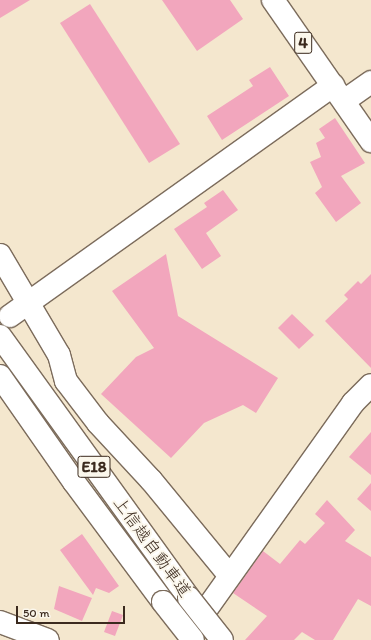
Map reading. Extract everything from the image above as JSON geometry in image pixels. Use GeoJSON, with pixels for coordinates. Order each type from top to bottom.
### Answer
{"type":"FeatureCollection","features":[{"type":"Feature","properties":{"kind":"main road","name":"4"},"geometry":{"type":"LineString","coordinates":[[276,2],[371,141]]}},
{"type":"Feature","properties":{"kind":"main road"},"geometry":{"type":"LineString","coordinates":[[10,316],[29,305],[339,94],[371,82]]}},
{"type":"Feature","properties":{"kind":"main road"},"geometry":{"type":"LineString","coordinates":[[0,255],[59,355],[66,381],[98,423],[151,480],[229,575]]}},
{"type":"Feature","properties":{"kind":"main road","name":"上信越自動車道"},"geometry":{"type":"LineString","coordinates":[[0,336],[189,598],[222,640]]}},
{"type":"Feature","properties":{"kind":"main road","name":"上信越自動車道"},"geometry":{"type":"LineString","coordinates":[[0,376],[74,482],[192,640]]}},
{"type":"Feature","properties":{"kind":"main road"},"geometry":{"type":"LineString","coordinates":[[185,640],[229,575],[353,403],[371,385]]}},
{"type":"Feature","properties":{"kind":"main road"},"geometry":{"type":"LineString","coordinates":[[0,622],[48,640]]}},
{"type":"Feature","properties":{"kind":"building"},"geometry":{"type":"Polygon","coordinates":[[[0,0],[30,0],[0,18],[0,0]]]}},
{"type":"Feature","properties":{"kind":"building"},"geometry":{"type":"Polygon","coordinates":[[[162,0],[230,0],[243,19],[197,51],[162,0]]]}},
{"type":"Feature","properties":{"kind":"building"},"geometry":{"type":"Polygon","coordinates":[[[90,4],[180,144],[149,163],[60,23],[90,4]]]}},
{"type":"Feature","properties":{"kind":"building"},"geometry":{"type":"Polygon","coordinates":[[[270,67],[289,96],[222,140],[207,116],[253,86],[249,80],[270,67]]]}},
{"type":"Feature","properties":{"kind":"building"},"geometry":{"type":"Polygon","coordinates":[[[335,118],[365,163],[341,176],[361,203],[336,222],[315,193],[322,187],[310,162],[321,157],[316,143],[325,138],[319,129],[335,118]]]}},
{"type":"Feature","properties":{"kind":"building"},"geometry":{"type":"Polygon","coordinates":[[[223,190],[238,210],[206,233],[221,256],[202,269],[174,229],[207,207],[204,203],[223,190]]]}},
{"type":"Feature","properties":{"kind":"building"},"geometry":{"type":"Polygon","coordinates":[[[166,254],[178,316],[278,378],[256,413],[243,405],[204,423],[171,458],[101,394],[136,357],[154,348],[112,291],[166,254]]]}},
{"type":"Feature","properties":{"kind":"building"},"geometry":{"type":"Polygon","coordinates":[[[371,274],[371,368],[325,321],[348,299],[344,295],[358,281],[361,284],[371,274]]]}},
{"type":"Feature","properties":{"kind":"building"},"geometry":{"type":"Polygon","coordinates":[[[292,314],[314,335],[299,349],[278,328],[292,314]]]}},
{"type":"Feature","properties":{"kind":"building"},"geometry":{"type":"Polygon","coordinates":[[[371,432],[371,475],[349,457],[371,432]]]}},
{"type":"Feature","properties":{"kind":"building"},"geometry":{"type":"Polygon","coordinates":[[[371,483],[371,511],[357,499],[371,483]]]}},
{"type":"Feature","properties":{"kind":"building"},"geometry":{"type":"Polygon","coordinates":[[[327,500],[355,530],[345,541],[371,557],[371,606],[358,599],[333,640],[315,640],[302,632],[294,640],[245,640],[267,616],[233,593],[263,551],[280,564],[300,540],[305,544],[325,523],[315,514],[327,500]]]}},
{"type":"Feature","properties":{"kind":"building"},"geometry":{"type":"Polygon","coordinates":[[[82,534],[119,586],[109,593],[96,588],[93,595],[60,550],[82,534]]]}},
{"type":"Feature","properties":{"kind":"building"},"geometry":{"type":"Polygon","coordinates":[[[59,586],[92,598],[82,621],[54,609],[59,586]]]}},
{"type":"Feature","properties":{"kind":"building"},"geometry":{"type":"Polygon","coordinates":[[[112,611],[123,615],[115,636],[104,632],[112,611]]]}}]}
